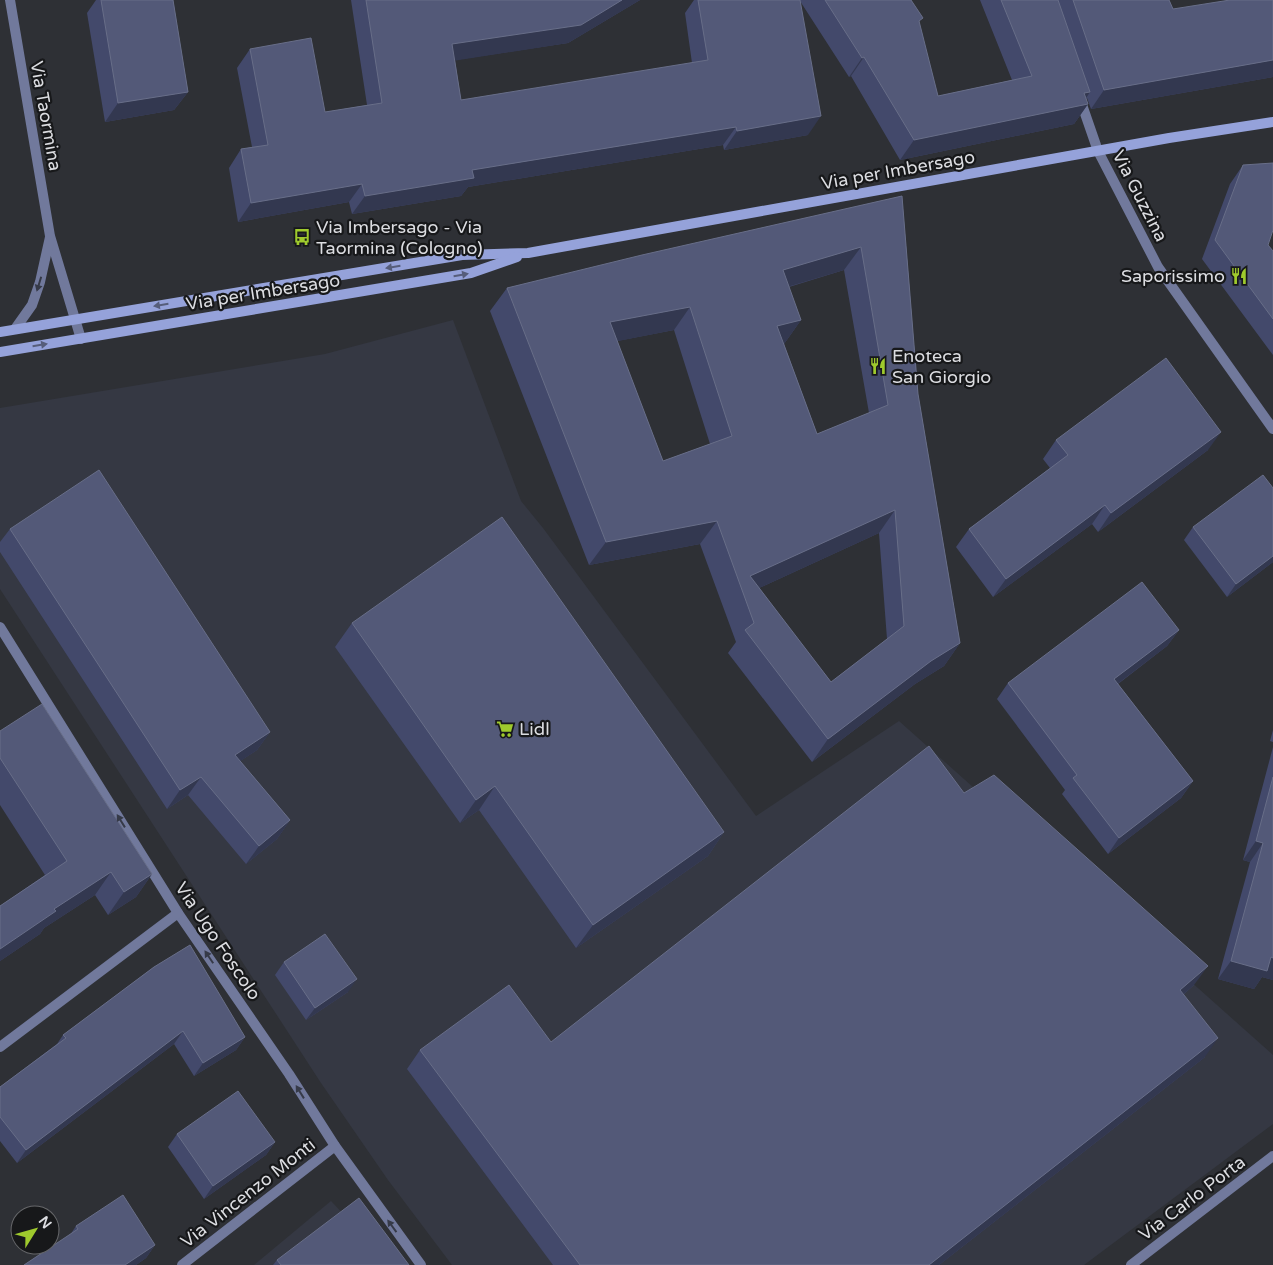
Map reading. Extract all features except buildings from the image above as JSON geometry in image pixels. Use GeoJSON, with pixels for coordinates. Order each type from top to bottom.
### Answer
{"type":"FeatureCollection","features":[{"type":"Feature","properties":{"kind":"main road","name":"Via per Imbersago"},"geometry":{"type":"LineString","coordinates":[[0,332],[462,256],[528,253],[1169,138],[1273,122]]}},
{"type":"Feature","properties":{"kind":"main road","name":"Via per Imbersago"},"geometry":{"type":"LineString","coordinates":[[0,352],[471,273],[528,253]]}},
{"type":"Feature","properties":{"kind":"street","name":"Via Taormina"},"geometry":{"type":"LineString","coordinates":[[10,0],[50,236],[81,339]]}},
{"type":"Feature","properties":{"kind":"street","name":"Via Guzzina"},"geometry":{"type":"LineString","coordinates":[[1076,89],[1098,151],[1158,267],[1273,429]]}},
{"type":"Feature","properties":{"kind":"street","name":"Via Taormina"},"geometry":{"type":"LineString","coordinates":[[15,329],[32,305],[50,236]]}},
{"type":"Feature","properties":{"kind":"street","name":"Via Ugo Foscolo"},"geometry":{"type":"LineString","coordinates":[[0,627],[178,913],[289,1074],[335,1146],[421,1265]]}},
{"type":"Feature","properties":{"kind":"street"},"geometry":{"type":"LineString","coordinates":[[0,1047],[178,913]]}},
{"type":"Feature","properties":{"kind":"street","name":"Via Vincenzo Monti"},"geometry":{"type":"LineString","coordinates":[[182,1265],[335,1146]]}},
{"type":"Feature","properties":{"kind":"street","name":"Via Carlo Porta"},"geometry":{"type":"LineString","coordinates":[[1131,1265],[1273,1156]]}},
{"type":"Feature","properties":{"kind":"shaded area"},"geometry":{"type":"Polygon","coordinates":[[[453,320],[521,501],[756,816],[899,721],[1273,1055],[1273,1124],[1084,1265],[452,1265],[388,1180],[321,1083],[0,589],[0,408],[325,354],[453,320]]]}},
{"type":"Feature","properties":{"kind":"shaded area"},"geometry":{"type":"Polygon","coordinates":[[[331,1201],[346,1217],[382,1265],[254,1265],[331,1201]]]}},
{"type":"Feature","properties":{"kind":"place","name":"Via Imbersago - Via Taormina (Cologno)"},"geometry":{"type":"Point","coordinates":[302,237]}},
{"type":"Feature","properties":{"kind":"place","name":"Saporissimo"},"geometry":{"type":"Point","coordinates":[1239,276]}},
{"type":"Feature","properties":{"kind":"place","name":"Enoteca San Giorgio"},"geometry":{"type":"Point","coordinates":[878,366]}},
{"type":"Feature","properties":{"kind":"place","name":"Lidl"},"geometry":{"type":"Point","coordinates":[505,729]}}]}
